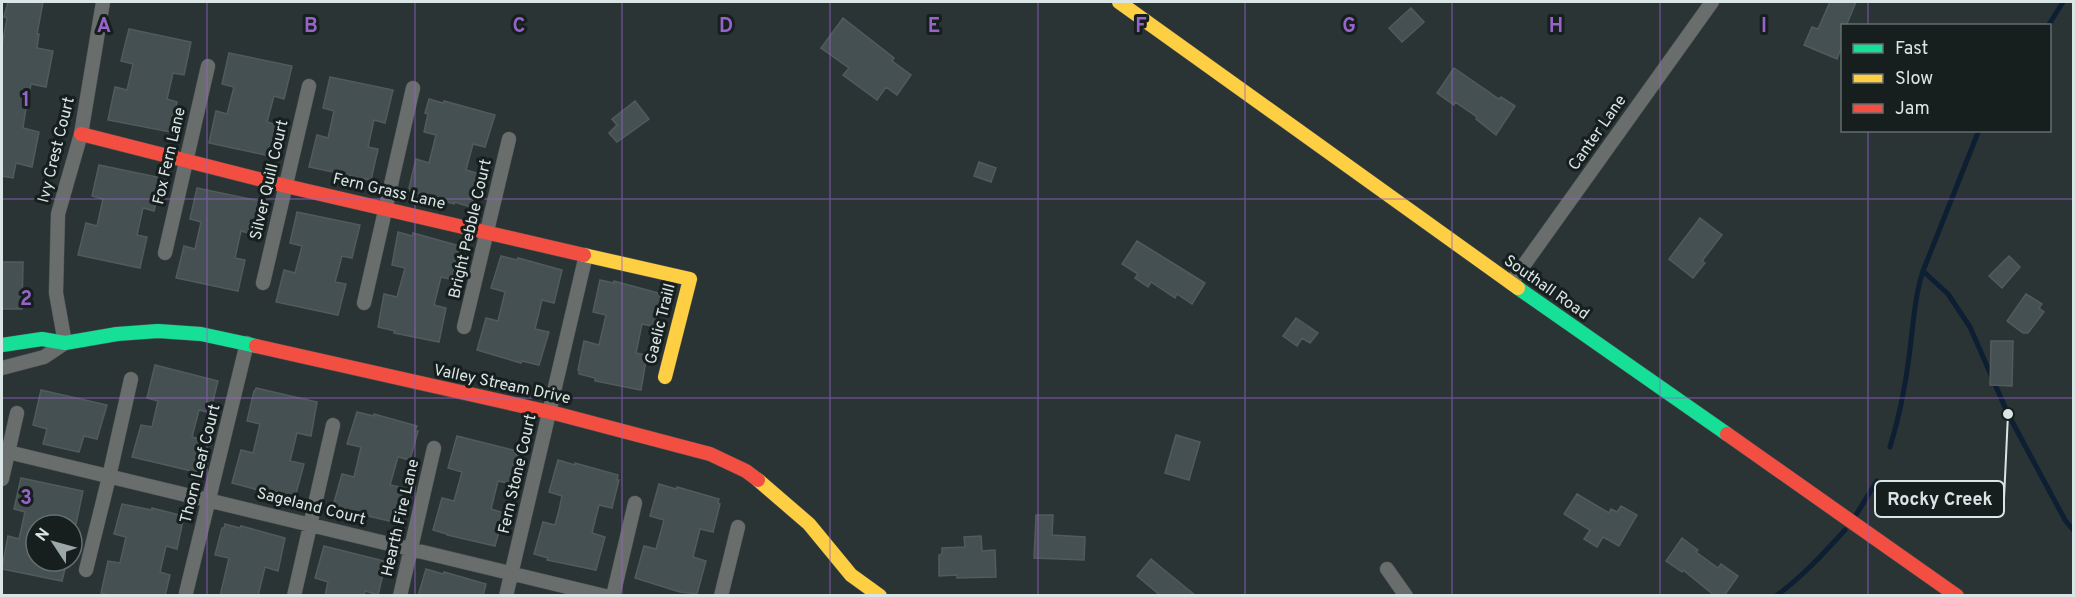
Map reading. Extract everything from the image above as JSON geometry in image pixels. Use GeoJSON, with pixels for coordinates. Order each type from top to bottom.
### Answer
{"type":"FeatureCollection","features":[{"type":"Feature","properties":{"kind":"street","name":"Ivy Crest Court"},"geometry":{"type":"LineString","coordinates":[[65,343],[56,293],[58,214],[81,134],[103,2]]}},
{"type":"Feature","properties":{"kind":"street","name":"Southall Road"},"geometry":{"type":"LineString","coordinates":[[1119,2],[1511,284],[1957,596]]}},
{"type":"Feature","properties":{"kind":"street","name":"Canter Lane"},"geometry":{"type":"LineString","coordinates":[[1511,284],[1712,2]]}},
{"type":"Feature","properties":{"kind":"street","name":"Fox Fern Lane"},"geometry":{"type":"LineString","coordinates":[[165,254],[208,66]]}},
{"type":"Feature","properties":{"kind":"street","name":"Silver Quill Court"},"geometry":{"type":"LineString","coordinates":[[263,283],[309,86]]}},
{"type":"Feature","properties":{"kind":"street"},"geometry":{"type":"LineString","coordinates":[[364,303],[413,88]]}},
{"type":"Feature","properties":{"kind":"street","name":"Fern Grass Lane"},"geometry":{"type":"LineString","coordinates":[[81,134],[286,186],[690,279]]}},
{"type":"Feature","properties":{"kind":"street","name":"Bright Pebble Court"},"geometry":{"type":"LineString","coordinates":[[464,327],[509,139]]}},
{"type":"Feature","properties":{"kind":"street","name":"Fern Stone Court"},"geometry":{"type":"LineString","coordinates":[[506,596],[586,255]]}},
{"type":"Feature","properties":{"kind":"street","name":"Gaelic Traill"},"geometry":{"type":"LineString","coordinates":[[665,377],[690,279]]}},
{"type":"Feature","properties":{"kind":"street","name":"Valley Stream Drive"},"geometry":{"type":"LineString","coordinates":[[2,345],[42,339],[65,343],[117,334],[158,331],[201,334],[558,414],[710,454],[746,471],[766,486],[808,524],[851,575],[880,596]]}},
{"type":"Feature","properties":{"kind":"street","name":"Valley Stream Drive"},"geometry":{"type":"LineString","coordinates":[[2,368],[44,357],[65,343]]}},
{"type":"Feature","properties":{"kind":"street","name":"Thorn Leaf Court"},"geometry":{"type":"LineString","coordinates":[[186,592],[247,343]]}},
{"type":"Feature","properties":{"kind":"street"},"geometry":{"type":"LineString","coordinates":[[86,570],[131,379]]}},
{"type":"Feature","properties":{"kind":"street"},"geometry":{"type":"LineString","coordinates":[[2,480],[17,413]]}},
{"type":"Feature","properties":{"kind":"street"},"geometry":{"type":"LineString","coordinates":[[294,596],[333,424]]}},
{"type":"Feature","properties":{"kind":"street","name":"Hearth Fire Lane"},"geometry":{"type":"LineString","coordinates":[[400,596],[434,448]]}},
{"type":"Feature","properties":{"kind":"street","name":"Sageland Court"},"geometry":{"type":"LineString","coordinates":[[8,452],[605,596]]}},
{"type":"Feature","properties":{"kind":"street"},"geometry":{"type":"LineString","coordinates":[[613,596],[635,503]]}},
{"type":"Feature","properties":{"kind":"street"},"geometry":{"type":"LineString","coordinates":[[721,596],[738,527]]}},
{"type":"Feature","properties":{"kind":"street"},"geometry":{"type":"LineString","coordinates":[[1387,569],[1406,596]]}},
{"type":"Feature","properties":{"kind":"building"},"geometry":{"type":"Polygon","coordinates":[[[8,2],[43,2],[37,34],[39,34],[37,48],[53,51],[46,87],[31,84],[25,114],[23,128],[39,132],[32,167],[16,163],[13,178],[2,176],[2,46],[7,18],[4,17],[8,2]]]}},
{"type":"Feature","properties":{"kind":"building"},"geometry":{"type":"Polygon","coordinates":[[[1830,2],[1856,2],[1847,24],[1841,24],[1841,48],[1837,59],[1804,45],[1812,27],[1818,29],[1830,2]]]}},
{"type":"Feature","properties":{"kind":"building"},"geometry":{"type":"Polygon","coordinates":[[[1411,8],[1424,22],[1402,42],[1389,28],[1411,8]]]}},
{"type":"Feature","properties":{"kind":"building"},"geometry":{"type":"Polygon","coordinates":[[[843,18],[894,58],[892,61],[911,75],[897,95],[886,87],[877,100],[843,75],[849,68],[821,48],[843,18]]]}},
{"type":"Feature","properties":{"kind":"building"},"geometry":{"type":"Polygon","coordinates":[[[129,29],[191,42],[184,75],[173,73],[167,99],[177,102],[170,132],[108,120],[115,87],[127,90],[133,64],[121,61],[129,29]]]}},
{"type":"Feature","properties":{"kind":"building"},"geometry":{"type":"Polygon","coordinates":[[[229,53],[292,66],[284,99],[274,96],[267,122],[278,125],[270,156],[209,143],[216,111],[227,114],[234,87],[222,84],[229,53]]]}},
{"type":"Feature","properties":{"kind":"building"},"geometry":{"type":"Polygon","coordinates":[[[1454,68],[1499,99],[1501,97],[1515,106],[1496,135],[1476,119],[1477,117],[1437,93],[1454,68]]]}},
{"type":"Feature","properties":{"kind":"building"},"geometry":{"type":"Polygon","coordinates":[[[330,77],[393,90],[385,123],[374,120],[368,147],[378,149],[371,180],[309,167],[317,135],[328,138],[334,111],[323,108],[330,77]]]}},
{"type":"Feature","properties":{"kind":"building"},"geometry":{"type":"Polygon","coordinates":[[[429,99],[495,115],[485,147],[473,144],[466,170],[480,174],[471,207],[410,191],[416,159],[429,163],[436,135],[424,132],[428,114],[425,113],[429,99]]]}},
{"type":"Feature","properties":{"kind":"building"},"geometry":{"type":"Polygon","coordinates":[[[635,101],[649,119],[617,142],[609,133],[617,125],[612,119],[635,101]]]}},
{"type":"Feature","properties":{"kind":"building"},"geometry":{"type":"Polygon","coordinates":[[[979,162],[996,168],[991,182],[974,176],[979,162]]]}},
{"type":"Feature","properties":{"kind":"building"},"geometry":{"type":"Polygon","coordinates":[[[99,165],[162,178],[154,211],[143,208],[137,235],[147,237],[140,268],[78,255],[86,223],[97,226],[103,199],[92,196],[99,165]]]}},
{"type":"Feature","properties":{"kind":"building"},"geometry":{"type":"Polygon","coordinates":[[[197,188],[260,201],[252,234],[241,231],[235,258],[245,260],[238,291],[176,278],[184,246],[195,249],[201,222],[190,219],[197,188]]]}},
{"type":"Feature","properties":{"kind":"building"},"geometry":{"type":"Polygon","coordinates":[[[297,212],[360,225],[352,258],[342,256],[335,282],[346,284],[338,315],[276,302],[284,270],[295,273],[302,246],[290,243],[297,212]]]}},
{"type":"Feature","properties":{"kind":"building"},"geometry":{"type":"Polygon","coordinates":[[[1700,218],[1722,235],[1702,261],[1705,263],[1693,278],[1669,259],[1700,218]]]}},
{"type":"Feature","properties":{"kind":"building"},"geometry":{"type":"Polygon","coordinates":[[[398,232],[412,236],[413,233],[460,246],[459,251],[461,251],[454,280],[441,277],[434,305],[446,308],[439,342],[394,333],[395,331],[378,327],[384,294],[397,297],[405,268],[392,265],[398,232]]]}},
{"type":"Feature","properties":{"kind":"building"},"geometry":{"type":"Polygon","coordinates":[[[1137,241],[1205,283],[1192,304],[1177,294],[1175,298],[1151,282],[1148,287],[1135,278],[1138,274],[1122,264],[1137,241]]]}},
{"type":"Feature","properties":{"kind":"building"},"geometry":{"type":"Polygon","coordinates":[[[501,256],[517,260],[518,258],[562,270],[554,303],[542,300],[535,329],[549,332],[539,365],[522,361],[521,363],[477,350],[486,318],[498,321],[505,292],[491,288],[501,256]]]}},
{"type":"Feature","properties":{"kind":"building"},"geometry":{"type":"Polygon","coordinates":[[[2009,256],[2020,267],[2002,288],[1989,276],[2009,256]]]}},
{"type":"Feature","properties":{"kind":"building"},"geometry":{"type":"Polygon","coordinates":[[[2,262],[23,262],[22,309],[2,309],[2,262]]]}},
{"type":"Feature","properties":{"kind":"building"},"geometry":{"type":"Polygon","coordinates":[[[600,280],[614,283],[614,281],[662,294],[663,299],[656,327],[642,324],[636,353],[647,355],[641,390],[595,381],[595,378],[579,374],[584,341],[599,345],[606,315],[593,312],[600,280]]]}},
{"type":"Feature","properties":{"kind":"building"},"geometry":{"type":"Polygon","coordinates":[[[2026,294],[2042,304],[2039,308],[2044,312],[2028,333],[2023,333],[2007,321],[2026,294]]]}},
{"type":"Feature","properties":{"kind":"building"},"geometry":{"type":"Polygon","coordinates":[[[1296,318],[1318,333],[1310,343],[1302,338],[1297,346],[1283,336],[1296,318]]]}},
{"type":"Feature","properties":{"kind":"building"},"geometry":{"type":"Polygon","coordinates":[[[1991,341],[2013,341],[2012,386],[1990,385],[1991,341]]]}},
{"type":"Feature","properties":{"kind":"building"},"geometry":{"type":"Polygon","coordinates":[[[155,365],[218,381],[210,413],[199,410],[192,437],[204,440],[196,472],[132,457],[141,425],[152,427],[158,401],[147,398],[155,365]]]}},
{"type":"Feature","properties":{"kind":"building"},"geometry":{"type":"Polygon","coordinates":[[[256,388],[317,402],[311,436],[297,433],[290,461],[304,464],[295,497],[277,493],[277,495],[232,483],[241,450],[253,453],[260,424],[247,421],[256,388]]]}},
{"type":"Feature","properties":{"kind":"building"},"geometry":{"type":"Polygon","coordinates":[[[41,390],[107,405],[97,439],[84,436],[79,452],[43,444],[47,429],[33,425],[41,390]]]}},
{"type":"Feature","properties":{"kind":"building"},"geometry":{"type":"Polygon","coordinates":[[[357,412],[374,416],[374,414],[417,426],[415,431],[418,431],[410,460],[398,457],[390,485],[404,488],[394,522],[333,506],[342,474],[354,477],[361,447],[347,444],[357,412]]]}},
{"type":"Feature","properties":{"kind":"building"},"geometry":{"type":"Polygon","coordinates":[[[1176,435],[1200,442],[1189,480],[1165,473],[1176,435]]]}},
{"type":"Feature","properties":{"kind":"building"},"geometry":{"type":"Polygon","coordinates":[[[457,436],[517,451],[518,456],[511,484],[498,481],[491,509],[504,513],[495,546],[433,530],[442,498],[454,501],[462,472],[448,468],[457,436]]]}},
{"type":"Feature","properties":{"kind":"building"},"geometry":{"type":"Polygon","coordinates":[[[558,460],[618,475],[617,480],[619,480],[612,508],[599,505],[592,533],[605,537],[596,570],[547,560],[548,558],[534,554],[543,522],[555,525],[559,510],[562,496],[549,492],[558,460]]]}},
{"type":"Feature","properties":{"kind":"building"},"geometry":{"type":"Polygon","coordinates":[[[21,478],[83,491],[78,513],[25,513],[14,509],[21,478]]]}},
{"type":"Feature","properties":{"kind":"building"},"geometry":{"type":"Polygon","coordinates":[[[659,484],[719,499],[720,504],[713,532],[700,529],[693,557],[706,561],[697,594],[680,592],[635,578],[644,546],[656,549],[664,520],[650,516],[659,484]]]}},
{"type":"Feature","properties":{"kind":"building"},"geometry":{"type":"Polygon","coordinates":[[[1577,494],[1609,513],[1611,509],[1617,512],[1621,506],[1637,515],[1619,546],[1603,537],[1597,547],[1584,539],[1590,530],[1564,514],[1577,494]]]}},
{"type":"Feature","properties":{"kind":"building"},"geometry":{"type":"Polygon","coordinates":[[[122,504],[184,516],[177,549],[166,546],[160,572],[170,575],[165,596],[112,596],[101,593],[108,561],[120,563],[126,537],[114,534],[122,504]]]}},
{"type":"Feature","properties":{"kind":"building"},"geometry":{"type":"Polygon","coordinates":[[[1036,515],[1053,515],[1052,535],[1085,537],[1084,560],[1034,558],[1036,515]]]}},
{"type":"Feature","properties":{"kind":"building"},"geometry":{"type":"Polygon","coordinates":[[[24,516],[24,573],[64,573],[62,581],[2,569],[8,536],[19,539],[24,516]]]}},
{"type":"Feature","properties":{"kind":"building"},"geometry":{"type":"Polygon","coordinates":[[[225,524],[285,538],[278,571],[265,567],[258,596],[220,596],[229,558],[215,555],[225,524]]]}},
{"type":"Feature","properties":{"kind":"building"},"geometry":{"type":"Polygon","coordinates":[[[981,536],[982,551],[995,550],[996,577],[939,576],[939,555],[942,554],[942,548],[965,547],[964,537],[981,536]]]}},
{"type":"Feature","properties":{"kind":"building"},"geometry":{"type":"Polygon","coordinates":[[[1682,538],[1718,568],[1721,564],[1738,576],[1724,596],[1715,596],[1683,570],[1682,572],[1666,561],[1682,538]]]}},
{"type":"Feature","properties":{"kind":"building"},"geometry":{"type":"Polygon","coordinates":[[[324,546],[384,561],[385,566],[378,595],[365,591],[364,596],[325,596],[328,582],[315,578],[324,546]]]}},
{"type":"Feature","properties":{"kind":"building"},"geometry":{"type":"Polygon","coordinates":[[[1151,559],[1196,596],[1161,596],[1137,576],[1151,559]]]}},
{"type":"Feature","properties":{"kind":"building"},"geometry":{"type":"Polygon","coordinates":[[[426,569],[486,584],[483,596],[418,596],[426,569]]]}},
{"type":"Feature","properties":{"kind":"waterway"},"geometry":{"type":"LineString","coordinates":[[2049,24],[2063,2]]}},
{"type":"Feature","properties":{"kind":"waterway"},"geometry":{"type":"LineString","coordinates":[[1890,447],[1904,391],[1916,303],[1923,271],[1978,132]]}},
{"type":"Feature","properties":{"kind":"waterway"},"geometry":{"type":"LineString","coordinates":[[1923,271],[1948,294],[1970,327],[2008,414],[2065,520],[2074,531]]}},
{"type":"Feature","properties":{"kind":"waterway"},"geometry":{"type":"LineString","coordinates":[[1854,518],[1877,481]]}},
{"type":"Feature","properties":{"kind":"waterway"},"geometry":{"type":"LineString","coordinates":[[1776,596],[1804,573],[1845,530]]}},
{"type":"Feature","properties":{"kind":"traffic: fast"},"geometry":{"type":"LineString","coordinates":[[1518,288],[1727,434]]}},
{"type":"Feature","properties":{"kind":"traffic: fast"},"geometry":{"type":"LineString","coordinates":[[2,345],[42,339],[65,343],[117,334],[158,331],[201,334],[256,346]]}},
{"type":"Feature","properties":{"kind":"traffic: slow"},"geometry":{"type":"LineString","coordinates":[[1119,2],[1518,288]]}},
{"type":"Feature","properties":{"kind":"traffic: slow"},"geometry":{"type":"LineString","coordinates":[[584,255],[690,279],[665,377]]}},
{"type":"Feature","properties":{"kind":"traffic: slow"},"geometry":{"type":"LineString","coordinates":[[758,480],[809,524],[851,575],[880,596]]}},
{"type":"Feature","properties":{"kind":"traffic: jam"},"geometry":{"type":"LineString","coordinates":[[81,134],[286,186],[584,255]]}},
{"type":"Feature","properties":{"kind":"traffic: jam"},"geometry":{"type":"LineString","coordinates":[[256,346],[558,414],[710,454],[746,471],[758,480]]}},
{"type":"Feature","properties":{"kind":"traffic: jam"},"geometry":{"type":"LineString","coordinates":[[1727,434],[1957,596]]}},
{"type":"Feature","properties":{"kind":"place","name":"Rocky Creek"},"geometry":{"type":"Point","coordinates":[2008,414]}}]}
